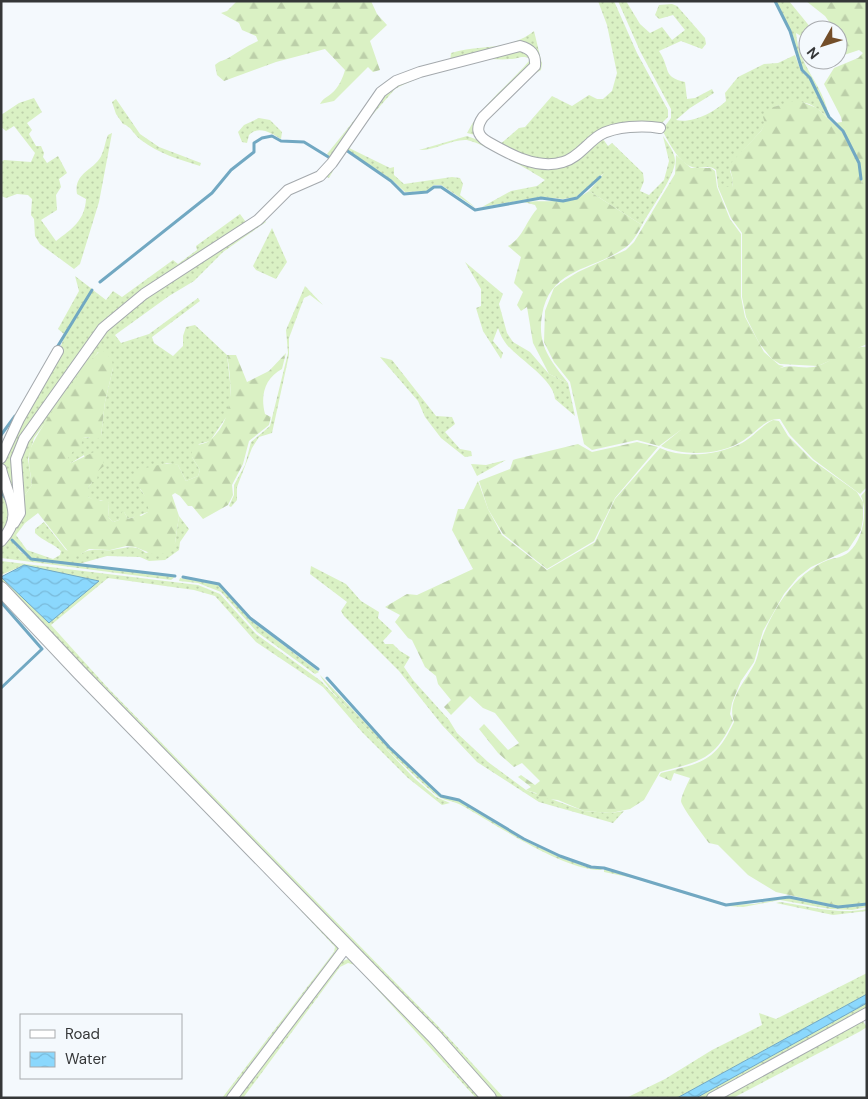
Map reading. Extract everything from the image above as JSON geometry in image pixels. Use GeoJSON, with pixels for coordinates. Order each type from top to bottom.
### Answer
{"type":"FeatureCollection","features":[{"type":"Feature","properties":{"kind":"street"},"geometry":{"type":"LineString","coordinates":[[1,541],[20,513],[16,459],[24,439],[103,328],[144,294],[258,220],[288,190],[320,176],[332,163],[381,92],[396,81],[520,46],[529,48],[536,58],[535,66],[483,117],[478,124],[478,131],[482,139],[534,163],[550,164],[563,162],[575,156],[600,135],[608,132],[651,126],[660,128]]}},
{"type":"Feature","properties":{"kind":"street"},"geometry":{"type":"LineString","coordinates":[[1,458],[20,419],[58,351]]}},
{"type":"Feature","properties":{"kind":"street"},"geometry":{"type":"LineString","coordinates":[[1,469],[15,514],[14,523]]}},
{"type":"Feature","properties":{"kind":"street"},"geometry":{"type":"LineString","coordinates":[[1,589],[80,673],[435,1037],[489,1098]]}},
{"type":"Feature","properties":{"kind":"street"},"geometry":{"type":"LineString","coordinates":[[232,1098],[347,946]]}},
{"type":"Feature","properties":{"kind":"street"},"geometry":{"type":"LineString","coordinates":[[712,1098],[867,1013]]}},
{"type":"Feature","properties":{"kind":"green space"},"geometry":{"type":"Polygon","coordinates":[[[237,1],[371,1],[377,14],[387,25],[370,41],[380,70],[373,72],[368,67],[334,101],[320,104],[336,88],[345,70],[325,49],[276,62],[224,81],[217,75],[215,65],[258,41],[256,36],[242,30],[239,23],[221,13],[227,11],[237,1]]]}},
{"type":"Feature","properties":{"kind":"green space"},"geometry":{"type":"Polygon","coordinates":[[[598,1],[614,1],[637,53],[668,110],[668,117],[660,125],[620,128],[562,161],[534,162],[498,146],[519,128],[525,127],[552,96],[572,106],[589,95],[597,99],[603,99],[612,91],[617,73],[607,25],[598,1]]]}},
{"type":"Feature","properties":{"kind":"green space"},"geometry":{"type":"Polygon","coordinates":[[[618,1],[626,1],[640,24],[650,33],[662,27],[672,40],[685,30],[673,15],[659,19],[655,15],[659,5],[672,4],[677,6],[705,38],[706,44],[702,49],[681,41],[659,51],[668,71],[673,78],[685,82],[687,99],[695,98],[712,89],[714,93],[690,108],[676,120],[696,119],[710,113],[726,101],[725,93],[738,77],[764,64],[778,63],[795,55],[798,70],[801,70],[810,79],[828,118],[809,104],[798,103],[776,106],[761,131],[740,154],[730,171],[733,180],[732,187],[718,187],[716,170],[709,167],[691,167],[685,163],[680,159],[662,130],[671,118],[671,109],[640,51],[618,1]]]}},
{"type":"Feature","properties":{"kind":"green space"},"geometry":{"type":"Polygon","coordinates":[[[775,1],[789,1],[804,20],[798,20],[798,34],[796,33],[798,57],[790,31],[775,1]]]}},
{"type":"Feature","properties":{"kind":"green space"},"geometry":{"type":"Polygon","coordinates":[[[806,1],[867,1],[867,344],[818,366],[780,364],[772,359],[759,343],[746,317],[742,297],[742,233],[731,218],[718,187],[732,187],[733,180],[729,165],[761,131],[765,123],[763,117],[770,108],[797,100],[817,108],[842,132],[858,161],[851,144],[841,129],[835,123],[842,122],[841,117],[824,84],[833,70],[848,70],[848,62],[858,58],[863,53],[859,50],[848,54],[848,20],[828,20],[806,1]]]}},
{"type":"Feature","properties":{"kind":"green space"},"geometry":{"type":"Polygon","coordinates":[[[534,31],[542,64],[541,70],[531,76],[530,47],[450,62],[451,53],[504,45],[524,38],[534,31]]]}},
{"type":"Feature","properties":{"kind":"green space"},"geometry":{"type":"Polygon","coordinates":[[[528,50],[533,65],[481,116],[479,136],[467,133],[480,113],[521,70],[529,61],[529,58],[488,59],[468,62],[403,85],[395,89],[360,129],[351,145],[347,143],[377,99],[394,85],[452,65],[528,50]]]}},
{"type":"Feature","properties":{"kind":"green space"},"geometry":{"type":"Polygon","coordinates":[[[449,59],[448,63],[395,80],[330,157],[327,154],[385,82],[396,76],[449,59]]]}},
{"type":"Feature","properties":{"kind":"green space"},"geometry":{"type":"Polygon","coordinates":[[[802,70],[808,70],[822,94],[829,117],[811,78],[802,70]]]}},
{"type":"Feature","properties":{"kind":"green space"},"geometry":{"type":"Polygon","coordinates":[[[34,98],[42,112],[27,123],[32,130],[29,134],[36,146],[41,146],[44,153],[43,157],[47,163],[58,156],[67,173],[59,179],[61,187],[56,195],[57,210],[41,220],[56,241],[77,223],[83,213],[86,199],[77,194],[78,181],[99,159],[108,135],[112,133],[99,202],[80,264],[74,269],[40,244],[35,236],[34,219],[31,215],[32,199],[28,195],[17,194],[6,198],[1,196],[1,162],[4,160],[31,162],[35,153],[14,126],[6,131],[1,127],[1,115],[19,103],[34,98]]]}},
{"type":"Feature","properties":{"kind":"green space"},"geometry":{"type":"Polygon","coordinates":[[[116,99],[140,134],[159,147],[201,163],[200,166],[162,153],[141,140],[123,124],[116,114],[112,102],[116,99]]]}},
{"type":"Feature","properties":{"kind":"green space"},"geometry":{"type":"Polygon","coordinates":[[[259,118],[270,120],[282,132],[281,139],[261,130],[249,135],[247,143],[242,142],[238,132],[244,125],[259,118]]]}},
{"type":"Feature","properties":{"kind":"green space"},"geometry":{"type":"Polygon","coordinates":[[[621,131],[659,131],[620,133],[603,139],[608,146],[612,143],[643,173],[644,181],[640,191],[649,195],[664,180],[669,161],[663,136],[675,158],[671,175],[642,225],[589,191],[604,173],[576,197],[563,199],[541,197],[482,207],[511,191],[537,186],[545,180],[505,157],[471,141],[459,140],[430,149],[419,150],[467,136],[550,166],[601,137],[621,131]]]}},
{"type":"Feature","properties":{"kind":"green space"},"geometry":{"type":"Polygon","coordinates":[[[345,146],[390,168],[394,167],[394,175],[404,184],[452,177],[460,178],[463,184],[460,195],[476,208],[441,185],[434,185],[427,191],[405,192],[392,180],[345,149],[329,178],[323,175],[345,146]]]}},
{"type":"Feature","properties":{"kind":"green space"},"geometry":{"type":"Polygon","coordinates":[[[676,155],[691,168],[711,168],[715,171],[717,187],[730,219],[741,234],[741,297],[745,317],[764,352],[779,365],[784,366],[778,369],[783,367],[815,367],[850,350],[867,347],[867,487],[860,494],[813,459],[790,435],[780,419],[766,423],[735,445],[703,453],[681,452],[661,446],[682,429],[659,446],[637,440],[592,450],[584,444],[570,382],[554,362],[544,342],[545,311],[554,288],[578,272],[626,250],[634,242],[675,174],[676,155]]]}},
{"type":"Feature","properties":{"kind":"green space"},"geometry":{"type":"Polygon","coordinates":[[[589,191],[642,225],[626,247],[563,279],[546,300],[541,326],[543,344],[546,352],[568,383],[549,374],[533,343],[527,307],[521,311],[517,305],[523,292],[514,283],[521,257],[508,246],[521,234],[537,209],[535,205],[524,202],[573,199],[589,191]]]}},
{"type":"Feature","properties":{"kind":"green space"},"geometry":{"type":"Polygon","coordinates":[[[240,214],[248,225],[120,310],[15,459],[18,513],[1,465],[3,453],[59,351],[65,335],[93,290],[106,300],[113,291],[122,297],[173,260],[178,264],[197,250],[196,246],[240,214]]]}},
{"type":"Feature","properties":{"kind":"green space"},"geometry":{"type":"Polygon","coordinates":[[[262,218],[266,222],[223,252],[194,281],[169,296],[115,335],[121,343],[149,334],[198,298],[200,301],[152,337],[154,343],[173,356],[183,346],[183,336],[186,327],[195,325],[227,355],[230,406],[227,416],[210,441],[199,444],[192,457],[200,470],[198,476],[186,481],[178,465],[167,463],[149,469],[140,489],[149,501],[148,512],[128,519],[124,512],[119,520],[113,522],[108,517],[109,503],[101,500],[97,502],[88,497],[88,488],[92,482],[84,455],[71,463],[67,458],[83,438],[101,436],[105,402],[113,368],[98,352],[34,438],[28,459],[32,485],[25,495],[25,523],[16,535],[27,550],[53,559],[60,555],[61,551],[35,533],[35,529],[44,522],[66,550],[81,554],[92,550],[112,550],[130,547],[138,548],[146,553],[175,543],[179,516],[189,529],[180,542],[179,550],[165,560],[149,561],[140,557],[107,556],[75,565],[31,558],[43,562],[175,577],[171,580],[1,558],[1,545],[7,539],[18,459],[26,440],[77,366],[122,313],[262,218]],[[13,540],[21,552],[31,558],[13,540]]]}},
{"type":"Feature","properties":{"kind":"green space"},"geometry":{"type":"Polygon","coordinates":[[[272,228],[287,262],[276,279],[256,270],[253,266],[272,228]]]}},
{"type":"Feature","properties":{"kind":"green space"},"geometry":{"type":"Polygon","coordinates":[[[465,262],[503,294],[499,304],[507,333],[513,342],[530,352],[549,374],[568,383],[575,416],[555,399],[549,385],[536,370],[507,345],[498,328],[493,341],[503,353],[501,359],[483,331],[476,308],[481,306],[481,289],[465,262]]]}},
{"type":"Feature","properties":{"kind":"green space"},"geometry":{"type":"Polygon","coordinates":[[[75,276],[92,289],[64,334],[58,329],[79,291],[75,276]]]}},
{"type":"Feature","properties":{"kind":"green space"},"geometry":{"type":"Polygon","coordinates":[[[305,286],[323,305],[310,295],[304,298],[289,338],[289,355],[272,433],[259,437],[252,448],[237,487],[237,500],[231,507],[229,506],[234,495],[234,485],[245,465],[251,442],[270,426],[288,353],[286,330],[305,286]]]}},
{"type":"Feature","properties":{"kind":"green space"},"geometry":{"type":"Polygon","coordinates":[[[102,350],[112,360],[113,368],[105,402],[101,436],[95,441],[89,437],[83,438],[80,449],[74,450],[68,458],[71,463],[94,452],[103,458],[104,466],[98,471],[97,482],[92,482],[88,488],[88,497],[97,501],[106,500],[109,503],[108,517],[113,522],[119,520],[123,510],[128,519],[134,517],[136,513],[141,516],[148,512],[146,498],[137,484],[136,474],[138,468],[173,464],[178,465],[186,481],[198,476],[200,470],[192,457],[192,448],[209,441],[217,432],[223,423],[230,401],[227,355],[236,355],[247,382],[269,371],[286,353],[282,369],[271,377],[265,388],[263,400],[265,414],[271,417],[269,425],[249,441],[243,464],[232,485],[233,495],[228,505],[203,519],[180,496],[175,493],[172,495],[179,516],[175,543],[167,553],[155,555],[135,547],[126,546],[110,550],[89,549],[81,554],[71,555],[38,513],[25,523],[25,495],[32,485],[29,455],[34,442],[75,380],[95,355],[102,350]]]}},
{"type":"Feature","properties":{"kind":"green space"},"geometry":{"type":"Polygon","coordinates":[[[380,357],[392,360],[436,416],[452,417],[455,424],[445,432],[460,449],[471,451],[472,456],[465,457],[441,438],[425,417],[418,401],[380,357]]]}},
{"type":"Feature","properties":{"kind":"green space"},"geometry":{"type":"Polygon","coordinates":[[[773,420],[779,421],[788,436],[812,460],[857,492],[863,502],[863,519],[861,530],[848,550],[811,567],[798,577],[784,594],[763,631],[754,662],[741,681],[732,703],[730,714],[733,721],[726,734],[712,752],[696,762],[660,772],[644,800],[630,809],[611,813],[584,811],[558,800],[540,798],[536,793],[526,790],[531,787],[518,777],[521,775],[535,785],[540,781],[522,763],[514,767],[498,753],[479,729],[484,724],[508,750],[519,743],[495,713],[483,708],[470,696],[451,715],[444,707],[451,700],[438,684],[436,676],[425,667],[412,640],[408,638],[395,622],[400,615],[385,607],[407,594],[417,595],[473,569],[452,530],[458,509],[464,509],[478,481],[488,509],[502,535],[547,570],[595,542],[615,499],[660,448],[680,454],[712,453],[742,443],[773,420]]]}},
{"type":"Feature","properties":{"kind":"green space"},"geometry":{"type":"Polygon","coordinates":[[[637,442],[658,447],[615,498],[594,541],[547,569],[503,534],[488,509],[479,481],[510,469],[513,460],[578,444],[592,452],[637,442]]]}},
{"type":"Feature","properties":{"kind":"green space"},"geometry":{"type":"Polygon","coordinates":[[[506,460],[477,476],[471,464],[486,465],[506,460]]]}},
{"type":"Feature","properties":{"kind":"green space"},"geometry":{"type":"Polygon","coordinates":[[[1,473],[15,515],[1,538],[1,493],[9,509],[6,526],[11,508],[1,489],[1,473]]]}},
{"type":"Feature","properties":{"kind":"green space"},"geometry":{"type":"Polygon","coordinates":[[[867,489],[867,903],[838,906],[776,892],[748,875],[718,845],[709,843],[685,809],[681,801],[690,778],[674,773],[671,781],[659,776],[661,773],[706,759],[720,745],[734,722],[732,714],[735,698],[755,663],[763,635],[775,610],[790,589],[805,574],[828,560],[847,554],[854,547],[863,525],[864,509],[861,496],[867,489]]]}},
{"type":"Feature","properties":{"kind":"green space"},"geometry":{"type":"Polygon","coordinates":[[[1,561],[198,585],[220,594],[256,634],[321,681],[414,778],[436,797],[450,803],[442,805],[408,778],[362,732],[323,687],[256,642],[215,596],[194,590],[108,578],[51,625],[107,687],[437,1025],[504,1098],[494,1098],[1,585],[1,577],[49,623],[24,565],[1,575],[1,561]]]}},
{"type":"Feature","properties":{"kind":"green space"},"geometry":{"type":"Polygon","coordinates":[[[311,566],[346,584],[361,601],[379,612],[378,618],[392,631],[383,641],[385,644],[393,644],[410,657],[404,667],[413,680],[449,720],[457,733],[488,762],[526,790],[584,811],[611,813],[624,811],[613,823],[539,802],[477,762],[442,725],[399,671],[344,616],[341,611],[347,602],[310,574],[311,566]]]}},
{"type":"Feature","properties":{"kind":"green space"},"geometry":{"type":"Polygon","coordinates":[[[180,578],[219,584],[249,619],[319,672],[315,674],[257,632],[221,592],[198,583],[179,581],[180,578]]]}},
{"type":"Feature","properties":{"kind":"green space"},"geometry":{"type":"Polygon","coordinates":[[[320,675],[389,748],[440,796],[459,801],[523,840],[560,857],[590,868],[602,869],[585,868],[568,863],[530,845],[461,805],[439,797],[414,776],[376,738],[339,699],[320,675]]]}},
{"type":"Feature","properties":{"kind":"green space"},"geometry":{"type":"Polygon","coordinates":[[[604,869],[726,905],[754,904],[789,897],[838,908],[867,905],[867,907],[852,910],[830,909],[780,900],[743,907],[726,906],[633,878],[604,872],[604,869]]]}},
{"type":"Feature","properties":{"kind":"green space"},"geometry":{"type":"Polygon","coordinates":[[[264,871],[339,944],[336,956],[227,1098],[222,1098],[334,952],[335,947],[264,871]]]}},
{"type":"Feature","properties":{"kind":"green space"},"geometry":{"type":"Polygon","coordinates":[[[776,903],[824,909],[856,911],[867,909],[867,911],[833,915],[776,903]]]}},
{"type":"Feature","properties":{"kind":"green space"},"geometry":{"type":"Polygon","coordinates":[[[351,958],[486,1098],[476,1098],[355,965],[348,963],[340,967],[243,1098],[237,1098],[340,962],[351,958]]]}},
{"type":"Feature","properties":{"kind":"green space"},"geometry":{"type":"Polygon","coordinates":[[[867,973],[867,994],[677,1098],[626,1098],[665,1079],[712,1050],[762,1025],[759,1013],[776,1019],[867,973]]]}},
{"type":"Feature","properties":{"kind":"green space"},"geometry":{"type":"Polygon","coordinates":[[[867,1003],[867,1010],[705,1098],[696,1098],[867,1003]]]}},
{"type":"Feature","properties":{"kind":"green space"},"geometry":{"type":"Polygon","coordinates":[[[862,1020],[867,1027],[859,1032],[733,1098],[721,1098],[862,1020]]]}},
{"type":"Feature","properties":{"kind":"water"},"geometry":{"type":"Polygon","coordinates":[[[24,565],[99,581],[49,623],[1,577],[24,565]]]}},
{"type":"Feature","properties":{"kind":"water"},"geometry":{"type":"Polygon","coordinates":[[[867,994],[867,1003],[696,1098],[677,1098],[867,994]]]}},
{"type":"Feature","properties":{"kind":"waterway"},"geometry":{"type":"LineString","coordinates":[[775,1],[790,31],[802,70],[810,78],[829,117],[843,131],[859,163],[861,179]]}},
{"type":"Feature","properties":{"kind":"waterway"},"geometry":{"type":"LineString","coordinates":[[100,282],[212,193],[231,170],[254,152],[254,143],[262,138],[272,136],[281,141],[304,142],[330,158]]}},
{"type":"Feature","properties":{"kind":"waterway"},"geometry":{"type":"LineString","coordinates":[[344,152],[346,150],[391,181],[404,194],[427,192],[434,187],[441,187],[475,210],[541,198],[563,201],[577,198],[600,177]]}},
{"type":"Feature","properties":{"kind":"waterway"},"geometry":{"type":"LineString","coordinates":[[56,349],[92,290]]}},
{"type":"Feature","properties":{"kind":"waterway"},"geometry":{"type":"LineString","coordinates":[[1,435],[15,416]]}},
{"type":"Feature","properties":{"kind":"waterway"},"geometry":{"type":"LineString","coordinates":[[1,491],[7,501]]}},
{"type":"Feature","properties":{"kind":"waterway"},"geometry":{"type":"LineString","coordinates":[[12,540],[31,559],[175,576]]}},
{"type":"Feature","properties":{"kind":"waterway"},"geometry":{"type":"LineString","coordinates":[[183,577],[219,584],[250,618],[318,669]]}},
{"type":"Feature","properties":{"kind":"waterway"},"geometry":{"type":"LineString","coordinates":[[1,602],[42,649],[1,688]]}},
{"type":"Feature","properties":{"kind":"waterway"},"geometry":{"type":"LineString","coordinates":[[327,678],[389,747],[441,796],[459,800],[524,839],[560,856],[591,867],[604,868],[726,905],[789,897],[838,907],[867,904]]}}]}
